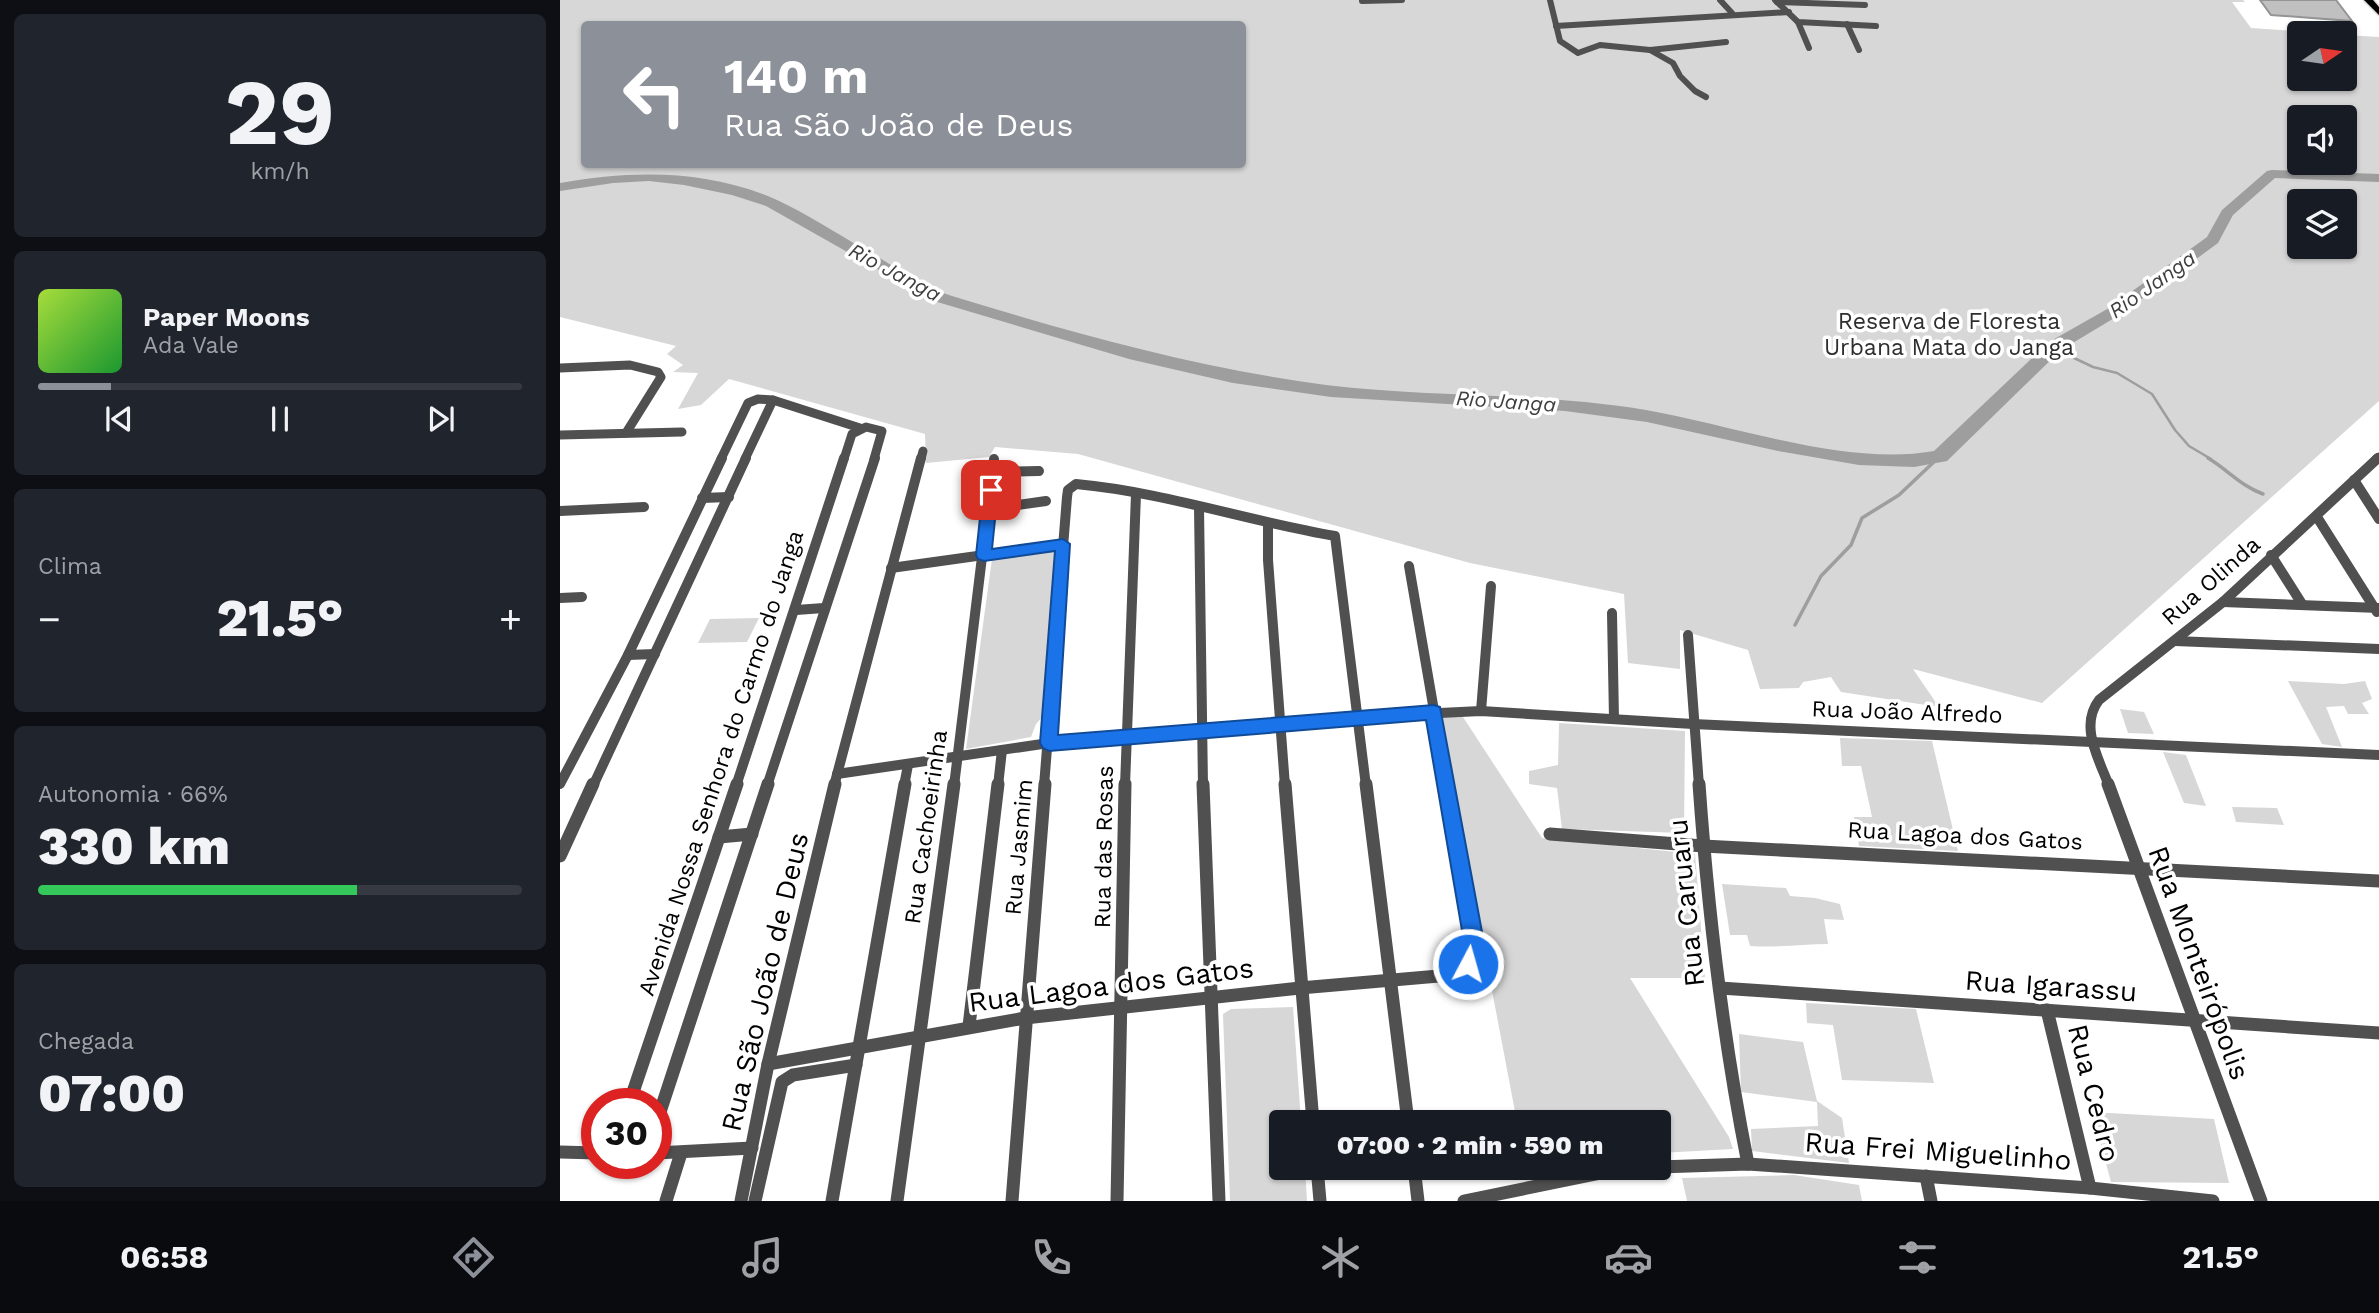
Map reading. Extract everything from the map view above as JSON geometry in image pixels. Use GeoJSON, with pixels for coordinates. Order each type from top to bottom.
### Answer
{"type":"FeatureCollection","features":[{"type":"Feature","properties":{"kind":"main road"},"geometry":{"type":"LineString","coordinates":[[2368,0],[2379,12]]}},
{"type":"Feature","properties":{"kind":"street"},"geometry":{"type":"LineString","coordinates":[[1362,1],[1402,0]]}},
{"type":"Feature","properties":{"kind":"street"},"geometry":{"type":"LineString","coordinates":[[1550,0],[1560,41],[1578,53],[1600,45],[1650,50],[1726,42]]}},
{"type":"Feature","properties":{"kind":"street"},"geometry":{"type":"LineString","coordinates":[[1720,0],[1732,13]]}},
{"type":"Feature","properties":{"kind":"street"},"geometry":{"type":"LineString","coordinates":[[1776,1],[1865,5]]}},
{"type":"Feature","properties":{"kind":"street"},"geometry":{"type":"LineString","coordinates":[[1776,1],[1798,22],[1809,48]]}},
{"type":"Feature","properties":{"kind":"street"},"geometry":{"type":"LineString","coordinates":[[1556,26],[1686,20],[1732,13],[1789,12]]}},
{"type":"Feature","properties":{"kind":"street"},"geometry":{"type":"LineString","coordinates":[[1798,22],[1876,26]]}},
{"type":"Feature","properties":{"kind":"street"},"geometry":{"type":"LineString","coordinates":[[1847,24],[1859,50]]}},
{"type":"Feature","properties":{"kind":"street"},"geometry":{"type":"LineString","coordinates":[[1650,50],[1673,63],[1688,84],[1706,97]]}},
{"type":"Feature","properties":{"kind":"street"},"geometry":{"type":"LineString","coordinates":[[560,368],[630,365],[658,372],[661,376],[657,386],[626,433]]}},
{"type":"Feature","properties":{"kind":"street"},"geometry":{"type":"LineString","coordinates":[[560,784],[628,655],[748,403],[758,398],[773,400],[855,431],[877,428],[882,430],[668,1088]]}},
{"type":"Feature","properties":{"kind":"street"},"geometry":{"type":"LineString","coordinates":[[562,849],[656,654],[773,400]]}},
{"type":"Feature","properties":{"kind":"street","name":"Avenida Nossa Senhora do Carmo do Janga"},"geometry":{"type":"LineString","coordinates":[[634,1088],[855,431]]}},
{"type":"Feature","properties":{"kind":"street"},"geometry":{"type":"LineString","coordinates":[[560,435],[682,432]]}},
{"type":"Feature","properties":{"kind":"street","name":"Rua São João de Deus"},"geometry":{"type":"LineString","coordinates":[[741,1201],[768,1064],[837,774],[923,451]]}},
{"type":"Feature","properties":{"kind":"street","name":"Rua Olinda"},"geometry":{"type":"LineString","coordinates":[[2092,741],[2088,721],[2091,710],[2099,700],[2222,601],[2317,517],[2379,457]]}},
{"type":"Feature","properties":{"kind":"street","name":"Rua Cachoeirinha"},"geometry":{"type":"LineString","coordinates":[[897,1201],[958,757],[993,466],[1039,471]]}},
{"type":"Feature","properties":{"kind":"street"},"geometry":{"type":"LineString","coordinates":[[2354,480],[2379,519]]}},
{"type":"Feature","properties":{"kind":"street","name":"Rua Jasmim"},"geometry":{"type":"LineString","coordinates":[[1012,1201],[1067,498],[1071,486],[1083,484],[1120,488],[1136,494]]}},
{"type":"Feature","properties":{"kind":"street"},"geometry":{"type":"LineString","coordinates":[[1136,494],[1335,536],[1406,1110]]}},
{"type":"Feature","properties":{"kind":"street","name":"Rua das Rosas"},"geometry":{"type":"LineString","coordinates":[[1117,1201],[1132,548],[1136,494]]}},
{"type":"Feature","properties":{"kind":"street"},"geometry":{"type":"LineString","coordinates":[[702,498],[729,497]]}},
{"type":"Feature","properties":{"kind":"street"},"geometry":{"type":"LineString","coordinates":[[989,509],[1046,501]]}},
{"type":"Feature","properties":{"kind":"street"},"geometry":{"type":"LineString","coordinates":[[560,511],[644,507]]}},
{"type":"Feature","properties":{"kind":"street"},"geometry":{"type":"LineString","coordinates":[[1199,508],[1201,730],[1219,1201]]}},
{"type":"Feature","properties":{"kind":"street"},"geometry":{"type":"LineString","coordinates":[[2317,517],[2378,610]]}},
{"type":"Feature","properties":{"kind":"street"},"geometry":{"type":"LineString","coordinates":[[1268,523],[1280,723],[1312,1110]]}},
{"type":"Feature","properties":{"kind":"street"},"geometry":{"type":"LineString","coordinates":[[891,568],[1063,544]]}},
{"type":"Feature","properties":{"kind":"street"},"geometry":{"type":"LineString","coordinates":[[2271,555],[2302,604]]}},
{"type":"Feature","properties":{"kind":"street"},"geometry":{"type":"LineString","coordinates":[[837,774],[1049,743],[1434,712],[1409,566]]}},
{"type":"Feature","properties":{"kind":"street"},"geometry":{"type":"LineString","coordinates":[[1481,711],[1491,586]]}},
{"type":"Feature","properties":{"kind":"street"},"geometry":{"type":"LineString","coordinates":[[560,597],[582,597]]}},
{"type":"Feature","properties":{"kind":"street"},"geometry":{"type":"LineString","coordinates":[[2222,601],[2378,610]]}},
{"type":"Feature","properties":{"kind":"street"},"geometry":{"type":"LineString","coordinates":[[796,610],[824,608]]}},
{"type":"Feature","properties":{"kind":"street"},"geometry":{"type":"LineString","coordinates":[[1612,613],[1615,719]]}},
{"type":"Feature","properties":{"kind":"street","name":"Rua Caruaru"},"geometry":{"type":"LineString","coordinates":[[1688,635],[1703,846],[1730,1074],[1748,1164]]}},
{"type":"Feature","properties":{"kind":"street"},"geometry":{"type":"LineString","coordinates":[[2175,640],[2379,649]]}},
{"type":"Feature","properties":{"kind":"street"},"geometry":{"type":"LineString","coordinates":[[628,655],[656,654]]}},
{"type":"Feature","properties":{"kind":"street","name":"Rua João Alfredo"},"geometry":{"type":"LineString","coordinates":[[1434,712],[1481,711],[1693,724],[2379,755]]}},
{"type":"Feature","properties":{"kind":"street","name":"Rua Lagoa dos Gatos"},"geometry":{"type":"LineString","coordinates":[[768,1064],[1025,1017],[1462,974],[1475,948],[1434,712]]}},
{"type":"Feature","properties":{"kind":"street","name":"Rua Monteirópolis"},"geometry":{"type":"LineString","coordinates":[[2092,741],[2261,1201]]}},
{"type":"Feature","properties":{"kind":"street"},"geometry":{"type":"LineString","coordinates":[[969,1026],[1002,750]]}},
{"type":"Feature","properties":{"kind":"street"},"geometry":{"type":"LineString","coordinates":[[832,1201],[908,765]]}},
{"type":"Feature","properties":{"kind":"street"},"geometry":{"type":"LineString","coordinates":[[719,838],[752,834]]}},
{"type":"Feature","properties":{"kind":"street","name":"Rua Lagoa dos Gatos"},"geometry":{"type":"LineString","coordinates":[[1550,834],[1703,846],[2137,866],[2379,881]]}},
{"type":"Feature","properties":{"kind":"street","name":"Rua Igarassu"},"geometry":{"type":"LineString","coordinates":[[1720,988],[2379,1033]]}},
{"type":"Feature","properties":{"kind":"street","name":"Rua Cedro"},"geometry":{"type":"LineString","coordinates":[[2047,1010],[2090,1188]]}},
{"type":"Feature","properties":{"kind":"street"},"geometry":{"type":"LineString","coordinates":[[755,1201],[782,1082],[793,1075],[856,1065]]}},
{"type":"Feature","properties":{"kind":"street"},"geometry":{"type":"LineString","coordinates":[[672,1153],[752,1148]]}},
{"type":"Feature","properties":{"kind":"street"},"geometry":{"type":"LineString","coordinates":[[560,1152],[581,1153]]}},
{"type":"Feature","properties":{"kind":"street"},"geometry":{"type":"LineString","coordinates":[[666,1201],[681,1153]]}},
{"type":"Feature","properties":{"kind":"street","name":"Rua Frei Miguelinho"},"geometry":{"type":"LineString","coordinates":[[1671,1167],[1748,1164],[2090,1188],[2213,1201]]}},
{"type":"Feature","properties":{"kind":"street"},"geometry":{"type":"LineString","coordinates":[[1926,1176],[1931,1201]]}},
{"type":"Feature","properties":{"kind":"street"},"geometry":{"type":"LineString","coordinates":[[1318,1180],[1320,1201]]}},
{"type":"Feature","properties":{"kind":"street"},"geometry":{"type":"LineString","coordinates":[[1416,1180],[1418,1201]]}},
{"type":"Feature","properties":{"kind":"street","name":"Rua Frei Miguelinho"},"geometry":{"type":"LineString","coordinates":[[1464,1201],[1523,1195],[1576,1180]]}},
{"type":"Feature","properties":{"kind":"green space","name":"Reserva de Floresta Urbana Mata do Janga"},"geometry":{"type":"Polygon","coordinates":[[[560,0],[2243,0],[2245,2],[2232,2],[2251,28],[2287,30],[2287,91],[2357,91],[2357,36],[2379,37],[2379,401],[2042,703],[1913,669],[1939,707],[1841,692],[1831,677],[1803,682],[1799,688],[1760,689],[1748,650],[1680,630],[1680,669],[1628,663],[1624,594],[1470,563],[1078,454],[995,447],[989,457],[926,463],[925,434],[729,379],[701,405],[678,409],[698,373],[673,372],[683,365],[667,354],[676,346],[560,317],[560,0]]]}},
{"type":"Feature","properties":{"kind":"green space"},"geometry":{"type":"Polygon","coordinates":[[[1058,548],[1046,713],[1036,724],[1031,737],[966,749],[992,559],[1058,548]]]}},
{"type":"Feature","properties":{"kind":"green space"},"geometry":{"type":"Polygon","coordinates":[[[759,618],[747,642],[698,643],[710,619],[759,618]]]}},
{"type":"Feature","properties":{"kind":"green space"},"geometry":{"type":"Polygon","coordinates":[[[2288,681],[2344,684],[2365,681],[2372,699],[2362,703],[2369,714],[2348,714],[2344,706],[2326,707],[2342,747],[2322,744],[2288,681]]]}},
{"type":"Feature","properties":{"kind":"green space"},"geometry":{"type":"Polygon","coordinates":[[[2120,709],[2144,712],[2154,734],[2128,733],[2120,709]]]}},
{"type":"Feature","properties":{"kind":"green space"},"geometry":{"type":"Polygon","coordinates":[[[1440,717],[1463,717],[1542,838],[1695,854],[1705,978],[1630,978],[1729,1137],[1733,1149],[1671,1152],[1671,1110],[1515,1110],[1440,717]]]}},
{"type":"Feature","properties":{"kind":"green space"},"geometry":{"type":"Polygon","coordinates":[[[1559,723],[1685,731],[1684,833],[1562,829],[1557,788],[1529,784],[1529,771],[1558,765],[1559,723]]]}},
{"type":"Feature","properties":{"kind":"green space"},"geometry":{"type":"Polygon","coordinates":[[[1840,738],[1932,741],[1958,851],[1859,846],[1854,817],[1872,817],[1861,766],[1842,766],[1840,738]]]}},
{"type":"Feature","properties":{"kind":"green space"},"geometry":{"type":"Polygon","coordinates":[[[2163,752],[2186,755],[2206,806],[2184,803],[2163,752]]]}},
{"type":"Feature","properties":{"kind":"green space"},"geometry":{"type":"Polygon","coordinates":[[[2232,807],[2277,808],[2284,825],[2236,822],[2232,807]]]}},
{"type":"Feature","properties":{"kind":"green space"},"geometry":{"type":"Polygon","coordinates":[[[1722,884],[1786,888],[1790,896],[1840,904],[1844,920],[1824,919],[1828,944],[1750,946],[1747,935],[1730,935],[1722,884]]]}},
{"type":"Feature","properties":{"kind":"green space"},"geometry":{"type":"Polygon","coordinates":[[[1806,1003],[1916,1009],[1934,1083],[1842,1080],[1833,1025],[1807,1023],[1806,1003]]]}},
{"type":"Feature","properties":{"kind":"green space"},"geometry":{"type":"Polygon","coordinates":[[[1293,1007],[1300,1110],[1269,1110],[1269,1180],[1306,1180],[1307,1201],[1230,1201],[1223,1014],[1231,1009],[1293,1007]]]}},
{"type":"Feature","properties":{"kind":"green space"},"geometry":{"type":"Polygon","coordinates":[[[1739,1034],[1803,1042],[1817,1101],[1842,1118],[1849,1163],[1752,1151],[1751,1129],[1818,1126],[1817,1102],[1741,1092],[1739,1034]]]}},
{"type":"Feature","properties":{"kind":"green space"},"geometry":{"type":"Polygon","coordinates":[[[2092,1112],[2214,1119],[2229,1183],[2111,1182],[2092,1112]]]}},
{"type":"Feature","properties":{"kind":"green space"},"geometry":{"type":"Polygon","coordinates":[[[1794,1175],[1859,1185],[1862,1201],[1687,1201],[1682,1178],[1794,1175]]]}},
{"type":"Feature","properties":{"kind":"building"},"geometry":{"type":"Polygon","coordinates":[[[2260,0],[2336,0],[2352,21],[2271,15],[2260,0]]]}},
{"type":"Feature","properties":{"kind":"waterway","name":"Rio Janga"},"geometry":{"type":"LineString","coordinates":[[560,187],[613,178],[649,177],[684,180],[737,192],[771,203],[940,298],[1135,355],[1233,377],[1331,391],[1565,405],[1647,416],[1778,445],[1859,459],[1914,461],[1940,456],[2055,346],[2115,311],[2213,240],[2227,213],[2272,174],[2379,178]]}},
{"type":"Feature","properties":{"kind":"waterway"},"geometry":{"type":"LineString","coordinates":[[2053,348],[2093,367],[2117,373],[2152,394],[2175,430],[2189,446],[2211,459]]}},
{"type":"Feature","properties":{"kind":"waterway"},"geometry":{"type":"LineString","coordinates":[[1795,625],[1821,576],[1851,545],[1862,518],[1899,495],[1938,458]]}},
{"type":"Feature","properties":{"kind":"waterway"},"geometry":{"type":"LineString","coordinates":[[2208,458],[2248,487],[2263,494]]}},
{"type":"Feature","properties":{"kind":"route"},"geometry":{"type":"LineString","coordinates":[[991,490],[984,555],[1063,544],[1049,743],[1434,712],[1475,948],[1468,964]]}}]}
